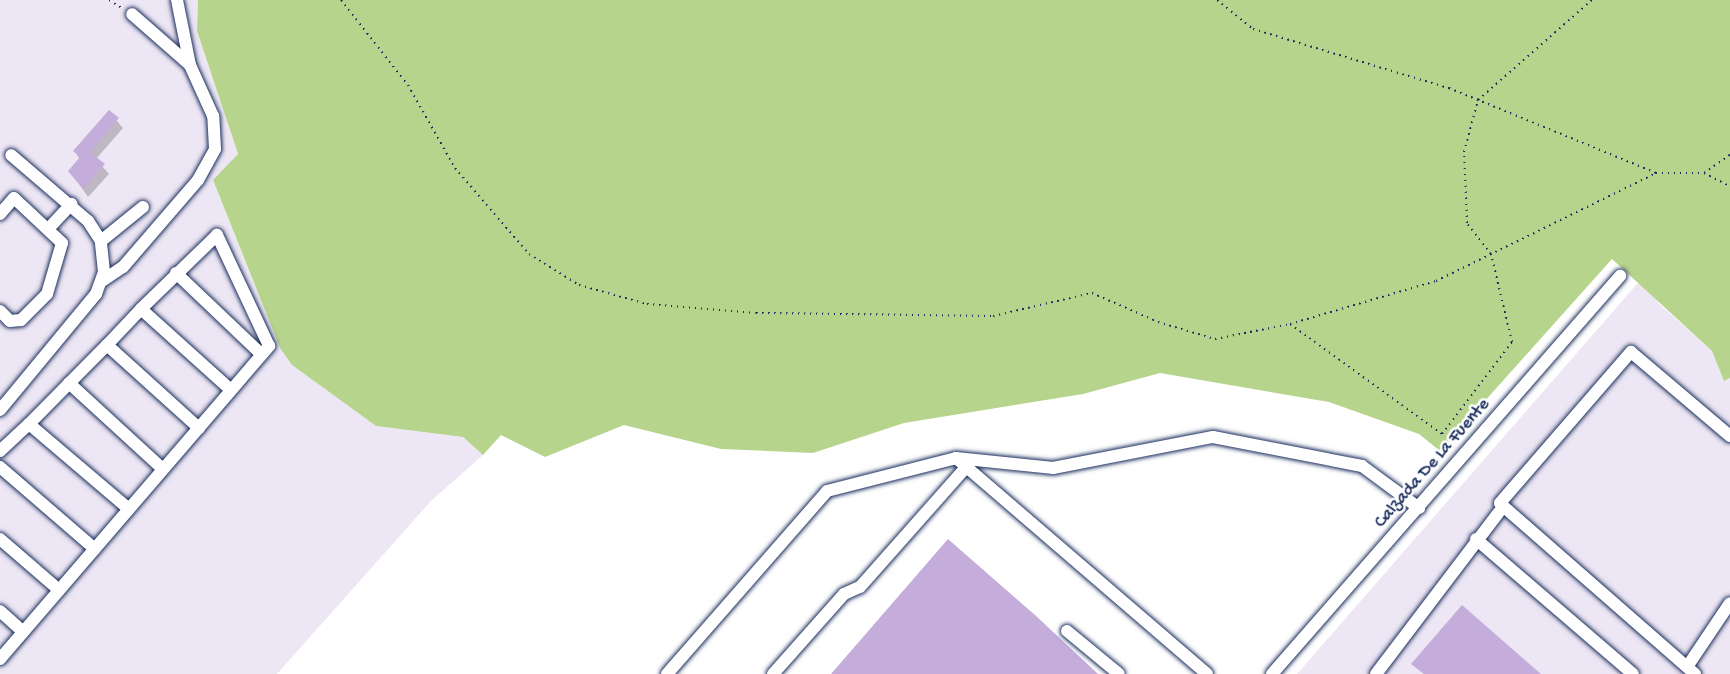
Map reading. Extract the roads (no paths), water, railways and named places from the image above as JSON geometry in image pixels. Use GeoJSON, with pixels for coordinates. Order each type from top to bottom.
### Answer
{"type":"FeatureCollection","features":[{"type":"Feature","properties":{"kind":"street"},"geometry":{"type":"LineString","coordinates":[[0,410],[102,281],[130,258],[198,180],[215,149],[213,116],[190,65],[177,0]]}},
{"type":"Feature","properties":{"kind":"street"},"geometry":{"type":"LineString","coordinates":[[132,14],[190,65]]}},
{"type":"Feature","properties":{"kind":"street"},"geometry":{"type":"LineString","coordinates":[[11,154],[71,204],[101,241],[102,281]]}},
{"type":"Feature","properties":{"kind":"street"},"geometry":{"type":"LineString","coordinates":[[0,214],[14,198],[63,243],[51,288],[21,320],[10,321],[0,311]]}},
{"type":"Feature","properties":{"kind":"street"},"geometry":{"type":"LineString","coordinates":[[49,228],[71,204]]}},
{"type":"Feature","properties":{"kind":"street"},"geometry":{"type":"LineString","coordinates":[[101,241],[143,207]]}},
{"type":"Feature","properties":{"kind":"street"},"geometry":{"type":"LineString","coordinates":[[0,451],[212,236],[225,242],[269,346],[0,659]]}},
{"type":"Feature","properties":{"kind":"street"},"geometry":{"type":"LineString","coordinates":[[176,273],[261,354]]}},
{"type":"Feature","properties":{"kind":"street","name":"Calzada De La Fuente"},"geometry":{"type":"LineString","coordinates":[[1272,674],[1620,276]]}},
{"type":"Feature","properties":{"kind":"street"},"geometry":{"type":"LineString","coordinates":[[141,309],[231,390]]}},
{"type":"Feature","properties":{"kind":"street"},"geometry":{"type":"LineString","coordinates":[[107,345],[199,428]]}},
{"type":"Feature","properties":{"kind":"street"},"geometry":{"type":"LineString","coordinates":[[1730,436],[1631,352],[1500,503],[1692,669],[1730,603]]}},
{"type":"Feature","properties":{"kind":"street"},"geometry":{"type":"LineString","coordinates":[[69,383],[163,469]]}},
{"type":"Feature","properties":{"kind":"street"},"geometry":{"type":"LineString","coordinates":[[29,424],[129,509]]}},
{"type":"Feature","properties":{"kind":"street"},"geometry":{"type":"LineString","coordinates":[[667,674],[827,491],[956,458],[1053,468],[1213,436],[1362,466],[1419,508]]}},
{"type":"Feature","properties":{"kind":"street"},"geometry":{"type":"LineString","coordinates":[[956,458],[1203,673]]}},
{"type":"Feature","properties":{"kind":"street"},"geometry":{"type":"LineString","coordinates":[[0,467],[95,549]]}},
{"type":"Feature","properties":{"kind":"street"},"geometry":{"type":"LineString","coordinates":[[773,674],[844,594],[860,587],[966,467]]}},
{"type":"Feature","properties":{"kind":"street"},"geometry":{"type":"LineString","coordinates":[[1376,674],[1476,539],[1499,512]]}},
{"type":"Feature","properties":{"kind":"street"},"geometry":{"type":"LineString","coordinates":[[0,539],[59,590]]}},
{"type":"Feature","properties":{"kind":"street"},"geometry":{"type":"LineString","coordinates":[[1476,539],[1633,674]]}},
{"type":"Feature","properties":{"kind":"street"},"geometry":{"type":"LineString","coordinates":[[0,611],[23,632]]}},
{"type":"Feature","properties":{"kind":"street"},"geometry":{"type":"LineString","coordinates":[[1067,631],[1119,674]]}}]}
